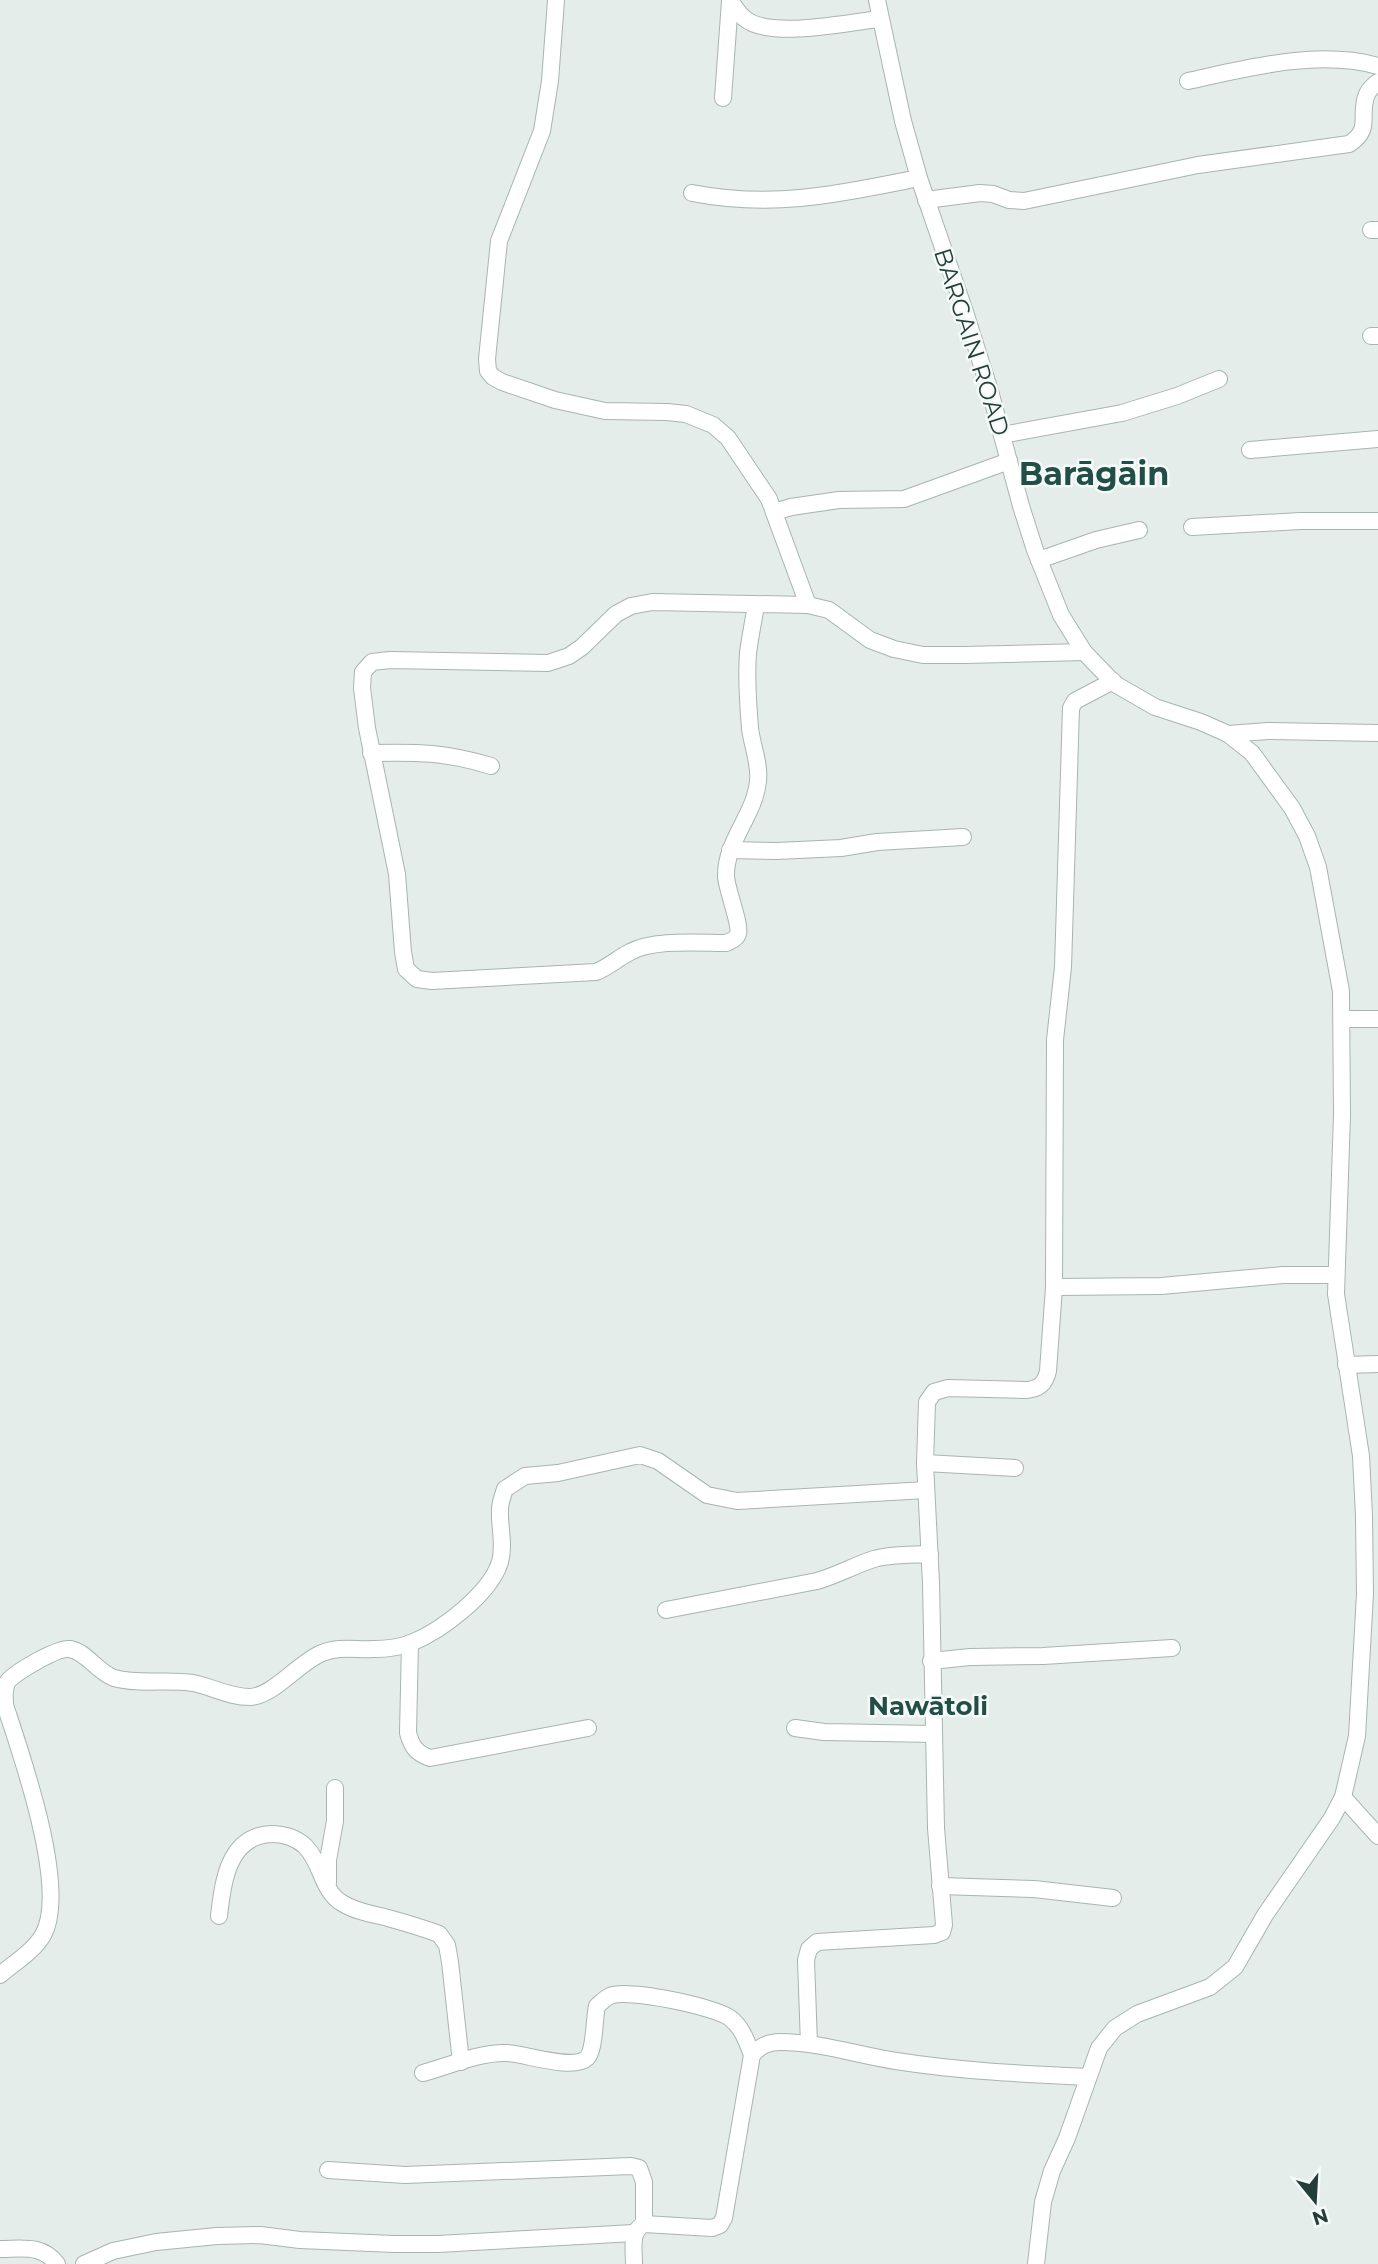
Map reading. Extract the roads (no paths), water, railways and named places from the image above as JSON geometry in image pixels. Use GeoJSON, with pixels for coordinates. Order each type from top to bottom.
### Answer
{"type":"FeatureCollection","features":[{"type":"Feature","properties":{"kind":"street"},"geometry":{"type":"LineString","coordinates":[[556,0],[550,81],[542,131],[499,241],[488,371],[492,377],[502,382],[555,400],[605,411],[667,411],[701,418],[713,425],[728,438],[758,481],[774,512],[808,605]]}},
{"type":"Feature","properties":{"kind":"street"},"geometry":{"type":"LineString","coordinates":[[730,0],[745,19],[768,28],[792,29],[880,19]]}},
{"type":"Feature","properties":{"kind":"street"},"geometry":{"type":"LineString","coordinates":[[723,98],[730,0]]}},
{"type":"Feature","properties":{"kind":"street","name":"BARGAIN ROAD"},"geometry":{"type":"LineString","coordinates":[[877,0],[903,121],[919,178],[965,312],[1021,506],[1061,615],[1084,652],[1113,681],[1155,707],[1228,734],[1268,731],[1378,733]]}},
{"type":"Feature","properties":{"kind":"street"},"geometry":{"type":"LineString","coordinates":[[1188,81],[1237,70],[1313,60],[1359,61],[1378,66]]}},
{"type":"Feature","properties":{"kind":"street"},"geometry":{"type":"LineString","coordinates":[[926,200],[980,193],[1024,201],[1198,165],[1349,144],[1360,137],[1368,93],[1378,82]]}},
{"type":"Feature","properties":{"kind":"street"},"geometry":{"type":"LineString","coordinates":[[692,193],[748,201],[787,200],[849,192],[919,178]]}},
{"type":"Feature","properties":{"kind":"street"},"geometry":{"type":"LineString","coordinates":[[1002,435],[1122,413],[1177,396],[1219,379]]}},
{"type":"Feature","properties":{"kind":"street"},"geometry":{"type":"LineString","coordinates":[[1250,450],[1378,439]]}},
{"type":"Feature","properties":{"kind":"street"},"geometry":{"type":"LineString","coordinates":[[774,512],[839,500],[904,499],[1009,461]]}},
{"type":"Feature","properties":{"kind":"street"},"geometry":{"type":"LineString","coordinates":[[1192,527],[1300,521],[1378,521]]}},
{"type":"Feature","properties":{"kind":"street"},"geometry":{"type":"LineString","coordinates":[[1039,560],[1096,540],[1139,530]]}},
{"type":"Feature","properties":{"kind":"street"},"geometry":{"type":"LineString","coordinates":[[756,606],[748,654],[748,685],[750,730],[759,770],[758,784],[748,815],[730,850],[726,877],[738,926],[738,935],[734,940],[726,943],[648,946],[631,951],[596,972],[432,982],[417,979],[406,969],[397,874],[372,753],[362,688],[363,672],[372,662],[390,660],[548,663],[569,656],[582,647],[616,614],[631,606],[652,602],[808,605],[829,610],[870,640],[914,653],[964,656],[1084,652]]}},
{"type":"Feature","properties":{"kind":"street"},"geometry":{"type":"LineString","coordinates":[[809,2044],[806,1960],[809,1949],[817,1942],[904,1938],[942,1932],[944,1916],[940,1886],[931,1661],[925,1414],[927,1402],[934,1392],[948,1388],[1026,1390],[1037,1389],[1046,1381],[1054,1287],[1055,1041],[1063,967],[1072,708],[1075,701],[1113,681]]}},
{"type":"Feature","properties":{"kind":"street"},"geometry":{"type":"LineString","coordinates":[[1036,2264],[1043,2203],[1052,2171],[1067,2138],[1099,2048],[1115,2028],[1137,2014],[1210,1987],[1235,1968],[1265,1915],[1332,1818],[1343,1797],[1357,1736],[1365,1594],[1361,1456],[1339,1330],[1335,1275],[1342,1115],[1341,991],[1318,867],[1307,836],[1292,808],[1252,753],[1228,734]]}},
{"type":"Feature","properties":{"kind":"street"},"geometry":{"type":"LineString","coordinates":[[372,753],[431,752],[458,756],[491,766]]}},
{"type":"Feature","properties":{"kind":"street"},"geometry":{"type":"LineString","coordinates":[[730,850],[841,848],[877,842],[962,836]]}},
{"type":"Feature","properties":{"kind":"street"},"geometry":{"type":"LineString","coordinates":[[1342,1019],[1378,1019]]}},
{"type":"Feature","properties":{"kind":"street"},"geometry":{"type":"LineString","coordinates":[[1054,1287],[1161,1286],[1283,1275],[1335,1275]]}},
{"type":"Feature","properties":{"kind":"street"},"geometry":{"type":"LineString","coordinates":[[1346,1366],[1378,1364]]}},
{"type":"Feature","properties":{"kind":"street"},"geometry":{"type":"LineString","coordinates":[[0,1975],[28,1952],[43,1935],[50,1914],[49,1881],[41,1821],[5,1705],[2,1686],[57,1650],[69,1649],[82,1655],[112,1677],[196,1684],[229,1695],[253,1697],[269,1690],[322,1653],[410,1643],[465,1609],[487,1586],[500,1563],[503,1536],[500,1510],[505,1489],[525,1476],[558,1473],[640,1455],[658,1461],[707,1495],[737,1501],[926,1490]]}},
{"type":"Feature","properties":{"kind":"street"},"geometry":{"type":"LineString","coordinates":[[925,1463],[1015,1468]]}},
{"type":"Feature","properties":{"kind":"street"},"geometry":{"type":"LineString","coordinates":[[666,1610],[817,1581],[878,1558],[930,1554]]}},
{"type":"Feature","properties":{"kind":"street"},"geometry":{"type":"LineString","coordinates":[[410,1643],[408,1733],[411,1745],[418,1754],[430,1758],[588,1728]]}},
{"type":"Feature","properties":{"kind":"street"},"geometry":{"type":"LineString","coordinates":[[931,1661],[1172,1648]]}},
{"type":"Feature","properties":{"kind":"street"},"geometry":{"type":"LineString","coordinates":[[794,1728],[849,1733],[934,1734]]}},
{"type":"Feature","properties":{"kind":"street"},"geometry":{"type":"LineString","coordinates":[[328,1891],[328,1860],[335,1821],[335,1788]]}},
{"type":"Feature","properties":{"kind":"street"},"geometry":{"type":"LineString","coordinates":[[1343,1797],[1378,1836]]}},
{"type":"Feature","properties":{"kind":"street"},"geometry":{"type":"LineString","coordinates":[[219,1916],[223,1882],[231,1859],[245,1842],[261,1835],[287,1835],[304,1846],[316,1861],[328,1891],[341,1903],[355,1910],[439,1934],[447,1945],[450,1962],[461,2062]]}},
{"type":"Feature","properties":{"kind":"street"},"geometry":{"type":"LineString","coordinates":[[940,1886],[1034,1889],[1113,1898]]}},
{"type":"Feature","properties":{"kind":"street"},"geometry":{"type":"LineString","coordinates":[[84,2264],[113,2251],[156,2242],[217,2236],[260,2235],[351,2244],[394,2244],[639,2228],[712,2228],[720,2225],[724,2218],[752,2055],[746,2037],[733,2021],[720,2011],[622,1993],[609,1996],[597,2006],[591,2052],[585,2060],[572,2063],[508,2053],[494,2054],[422,2073]]}},
{"type":"Feature","properties":{"kind":"street"},"geometry":{"type":"LineString","coordinates":[[752,2055],[768,2043],[809,2044],[893,2061],[960,2070],[1088,2077]]}},
{"type":"Feature","properties":{"kind":"street"},"geometry":{"type":"LineString","coordinates":[[328,2170],[405,2175],[631,2166],[639,2168],[644,2182],[634,2264]]}},
{"type":"Feature","properties":{"kind":"street"},"geometry":{"type":"LineString","coordinates":[[0,2249],[36,2250],[50,2254],[57,2264]]}},
{"type":"Feature","properties":{"kind":"district","name":"Barāgāin"},"geometry":{"type":"Point","coordinates":[1094,473]}},
{"type":"Feature","properties":{"kind":"district","name":"Nawātoli"},"geometry":{"type":"Point","coordinates":[928,1706]}}]}
